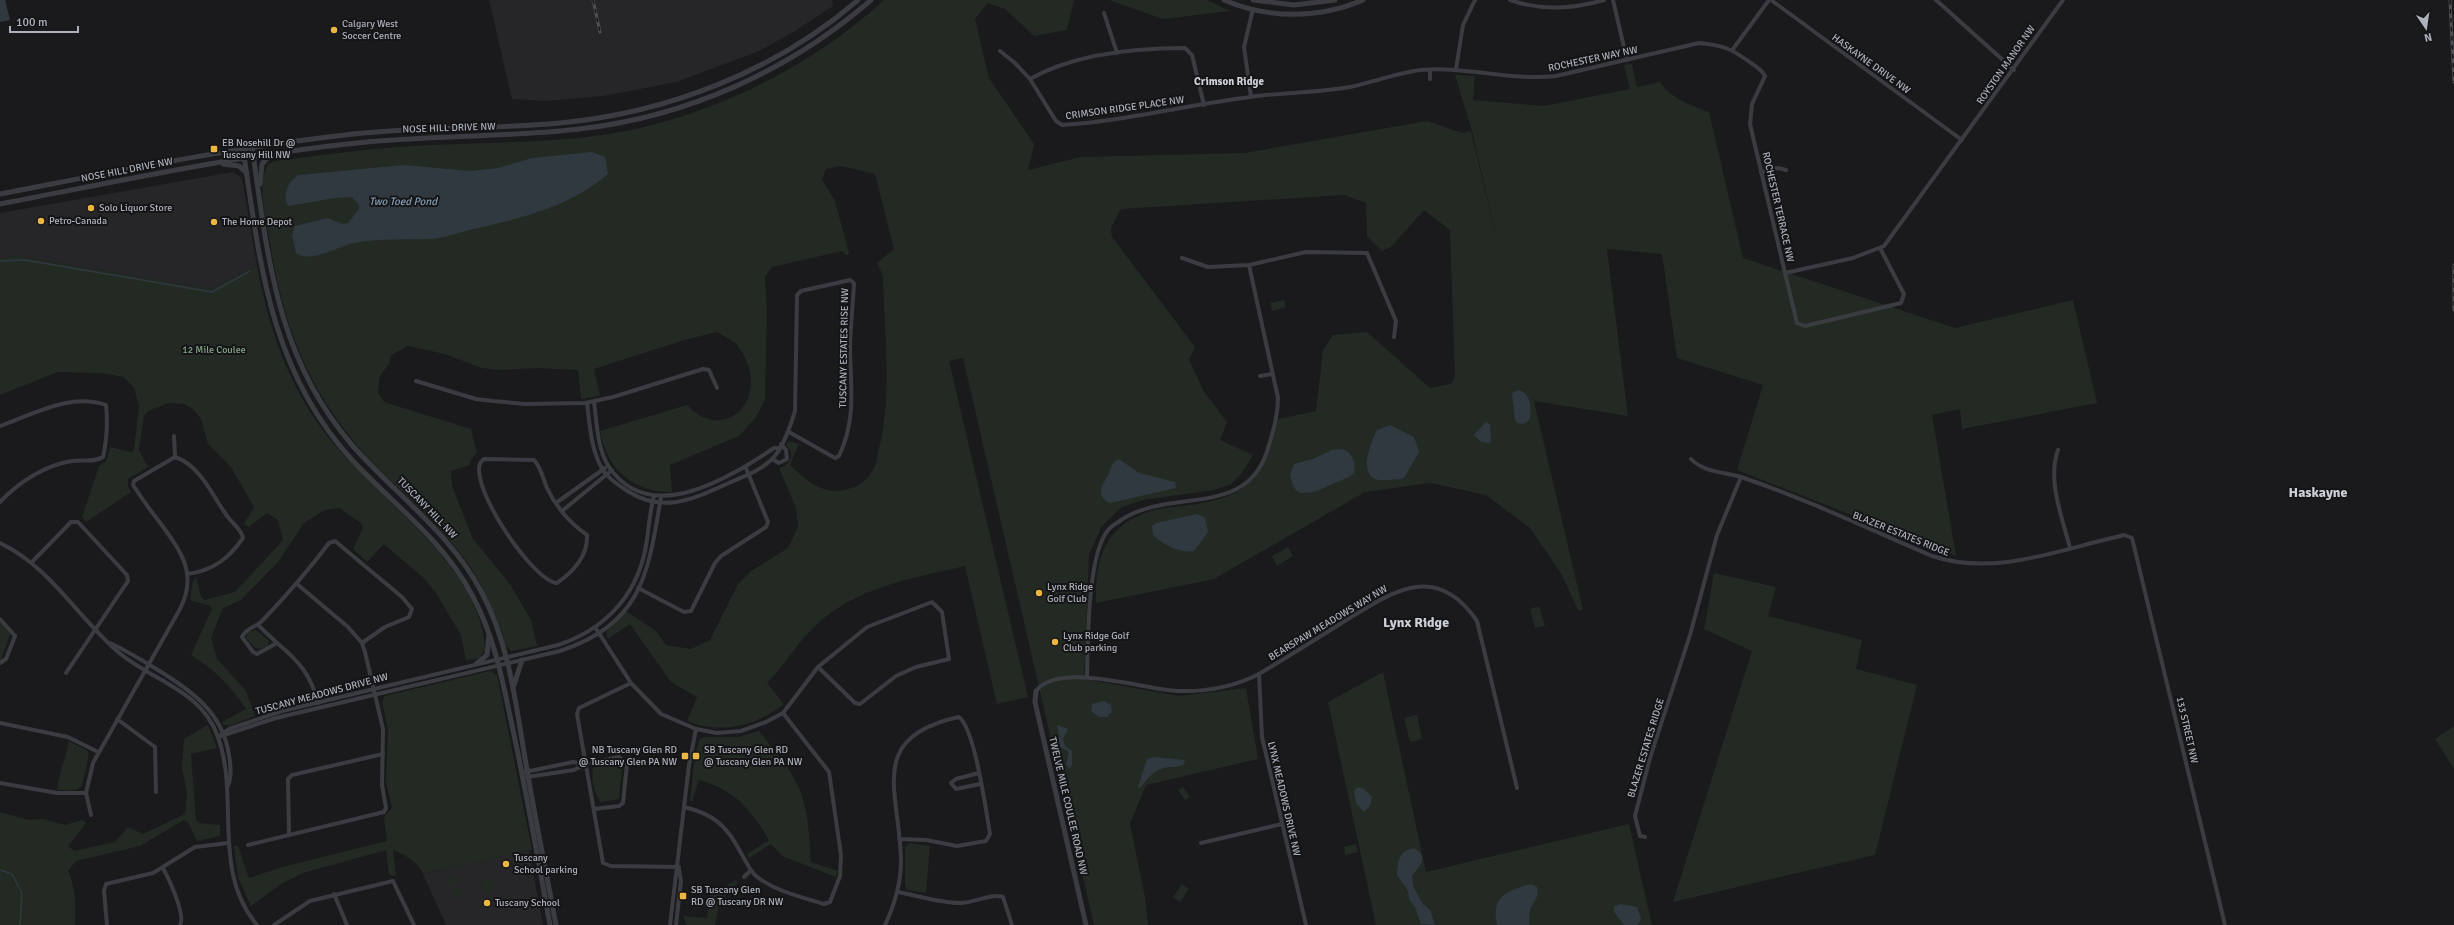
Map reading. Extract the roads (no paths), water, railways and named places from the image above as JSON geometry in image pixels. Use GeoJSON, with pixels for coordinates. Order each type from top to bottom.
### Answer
{"type":"FeatureCollection","features":[{"type":"Feature","properties":{"kind":"street","name":"NOSE HILL DRIVE NW"},"geometry":{"type":"LineString","coordinates":[[0,194],[252,147],[373,132],[559,123],[635,111],[704,90],[750,70],[796,44],[858,0]]}},
{"type":"Feature","properties":{"kind":"street","name":"NOSE HILL DRIVE NW"},"geometry":{"type":"LineString","coordinates":[[0,204],[253,156],[394,139],[577,130],[647,117],[700,101],[758,76],[815,43],[871,0]]}},
{"type":"Feature","properties":{"kind":"street"},"geometry":{"type":"LineString","coordinates":[[1224,0],[1253,9],[1289,14],[1313,13],[1341,8],[1363,0]]}},
{"type":"Feature","properties":{"kind":"street"},"geometry":{"type":"LineString","coordinates":[[1251,97],[1244,47],[1254,0],[1294,5],[1335,0]]}},
{"type":"Feature","properties":{"kind":"street"},"geometry":{"type":"LineString","coordinates":[[1456,69],[1463,25],[1475,0]]}},
{"type":"Feature","properties":{"kind":"street"},"geometry":{"type":"LineString","coordinates":[[1510,0],[1539,7],[1561,8],[1604,0]]}},
{"type":"Feature","properties":{"kind":"street"},"geometry":{"type":"LineString","coordinates":[[1613,0],[1627,60]]}},
{"type":"Feature","properties":{"kind":"street"},"geometry":{"type":"LineString","coordinates":[[1733,49],[1770,0]]}},
{"type":"Feature","properties":{"kind":"street","name":"HASKAYNE DRIVE NW"},"geometry":{"type":"LineString","coordinates":[[1770,0],[1962,140]]}},
{"type":"Feature","properties":{"kind":"street"},"geometry":{"type":"LineString","coordinates":[[1936,0],[2014,70]]}},
{"type":"Feature","properties":{"kind":"street","name":"ROYSTON MANOR NW"},"geometry":{"type":"LineString","coordinates":[[1962,140],[2014,70],[2062,0]]}},
{"type":"Feature","properties":{"kind":"street"},"geometry":{"type":"LineString","coordinates":[[1104,13],[1117,53]]}},
{"type":"Feature","properties":{"kind":"street","name":"ROCHESTER WAY NW"},"geometry":{"type":"LineString","coordinates":[[1456,69],[1538,78],[1627,60],[1699,43],[1717,44],[1733,49]]}},
{"type":"Feature","properties":{"kind":"street","name":"ROCHESTER TERRACE NW"},"geometry":{"type":"LineString","coordinates":[[1733,49],[1758,68],[1765,76],[1756,92],[1750,114],[1750,124],[1785,273],[1853,258],[1880,248],[1892,237],[1962,140]]}},
{"type":"Feature","properties":{"kind":"street"},"geometry":{"type":"LineString","coordinates":[[1000,51],[1015,63],[1030,79],[1059,66],[1117,53],[1188,50],[1192,55],[1204,105]]}},
{"type":"Feature","properties":{"kind":"street","name":"CRIMSON RIDGE PLACE NW"},"geometry":{"type":"LineString","coordinates":[[1030,79],[1058,122],[1062,125],[1146,115],[1251,97],[1314,93],[1430,70],[1456,69]]}},
{"type":"Feature","properties":{"kind":"street"},"geometry":{"type":"LineString","coordinates":[[1430,70],[1430,79]]}},
{"type":"Feature","properties":{"kind":"street","name":"TUSCANY HILL NW"},"geometry":{"type":"LineString","coordinates":[[252,147],[272,274],[281,314],[291,344],[310,386],[328,414],[351,444],[433,524],[462,560],[483,595],[500,635],[513,688],[528,778],[556,925]]}},
{"type":"Feature","properties":{"kind":"street","name":"TUSCANY HILL NW"},"geometry":{"type":"LineString","coordinates":[[243,149],[270,306],[285,352],[299,385],[319,418],[352,459],[439,546],[471,592],[489,630],[498,659],[522,775],[550,925]]}},
{"type":"Feature","properties":{"kind":"street"},"geometry":{"type":"LineString","coordinates":[[260,196],[262,164],[270,154]]}},
{"type":"Feature","properties":{"kind":"street"},"geometry":{"type":"LineString","coordinates":[[196,166],[233,164],[242,168],[247,173]]}},
{"type":"Feature","properties":{"kind":"street"},"geometry":{"type":"LineString","coordinates":[[1761,172],[1778,168],[1786,170]]}},
{"type":"Feature","properties":{"kind":"street"},"geometry":{"type":"LineString","coordinates":[[1785,273],[1798,323],[1805,326],[1901,303],[1904,294],[1880,248]]}},
{"type":"Feature","properties":{"kind":"street"},"geometry":{"type":"LineString","coordinates":[[1182,258],[1208,267],[1249,265],[1306,252],[1367,253],[1396,322],[1394,337]]}},
{"type":"Feature","properties":{"kind":"street"},"geometry":{"type":"LineString","coordinates":[[1086,676],[1089,617],[1096,556],[1108,529],[1134,512],[1149,506],[1221,496],[1240,487],[1253,478],[1265,460],[1278,414],[1278,398],[1249,265]]}},
{"type":"Feature","properties":{"kind":"street","name":"TUSCANY ESTATES RISE NW"},"geometry":{"type":"LineString","coordinates":[[590,403],[594,449],[603,469],[606,474],[632,494],[660,504],[693,499],[749,474],[772,460],[789,432],[794,411],[798,295],[801,291],[850,280],[854,283],[850,349],[852,409],[847,438],[839,456],[835,458],[789,432]]}},
{"type":"Feature","properties":{"kind":"street"},"geometry":{"type":"LineString","coordinates":[[416,381],[476,398],[493,401],[541,404],[590,403],[703,369],[709,370],[717,388]]}},
{"type":"Feature","properties":{"kind":"street"},"geometry":{"type":"LineString","coordinates":[[1260,376],[1272,374]]}},
{"type":"Feature","properties":{"kind":"street"},"geometry":{"type":"LineString","coordinates":[[0,426],[60,405],[79,402],[106,405],[108,418],[103,457],[97,461],[77,460],[56,466],[21,483],[0,502]]}},
{"type":"Feature","properties":{"kind":"street","name":"TUSCANY ESTATES RISE NW"},"geometry":{"type":"LineString","coordinates":[[590,403],[601,446],[609,466],[635,489],[654,496],[661,497],[690,492],[746,468],[774,448],[780,446]]}},
{"type":"Feature","properties":{"kind":"street"},"geometry":{"type":"LineString","coordinates":[[174,436],[175,457]]}},
{"type":"Feature","properties":{"kind":"street","name":"TUSCANY ESTATES RISE NW"},"geometry":{"type":"LineString","coordinates":[[772,460],[779,463],[787,459],[786,450],[780,446]]}},
{"type":"Feature","properties":{"kind":"street"},"geometry":{"type":"LineString","coordinates":[[2058,450],[2054,462],[2054,476],[2070,548]]}},
{"type":"Feature","properties":{"kind":"street"},"geometry":{"type":"LineString","coordinates":[[92,815],[86,793],[90,771],[98,752],[183,604],[187,590],[188,574],[180,550],[133,485],[134,480],[175,457]]}},
{"type":"Feature","properties":{"kind":"street"},"geometry":{"type":"LineString","coordinates":[[175,457],[188,463],[202,478],[244,538],[225,559],[212,568],[188,574]]}},
{"type":"Feature","properties":{"kind":"street"},"geometry":{"type":"LineString","coordinates":[[484,459],[534,460],[556,504],[562,511],[577,528],[587,535],[587,543],[582,557],[574,570],[557,583],[552,583],[520,552],[505,532],[486,495],[478,466],[480,461],[484,459]]}},
{"type":"Feature","properties":{"kind":"street","name":"BLAZER ESTATES RIDGE"},"geometry":{"type":"LineString","coordinates":[[1691,459],[1698,466],[1741,477],[1783,492],[1932,556],[1953,563],[1979,565],[2009,563],[2124,535],[2132,538]]}},
{"type":"Feature","properties":{"kind":"street"},"geometry":{"type":"LineString","coordinates":[[556,504],[609,466]]}},
{"type":"Feature","properties":{"kind":"street"},"geometry":{"type":"LineString","coordinates":[[634,585],[684,612],[691,611],[715,563],[721,556],[766,527],[768,522],[746,468]]}},
{"type":"Feature","properties":{"kind":"street"},"geometry":{"type":"LineString","coordinates":[[562,511],[612,470]]}},
{"type":"Feature","properties":{"kind":"street","name":"BLAZER ESTATES RIDGE"},"geometry":{"type":"LineString","coordinates":[[1645,837],[1640,836],[1635,816],[1640,795],[1690,635],[1717,535],[1741,477]]}},
{"type":"Feature","properties":{"kind":"street","name":"TUSCANY MEADOWS DRIVE NW"},"geometry":{"type":"LineString","coordinates":[[218,737],[223,732],[282,711],[558,645],[595,627],[614,612],[634,585],[645,550],[654,496]]}},
{"type":"Feature","properties":{"kind":"street","name":"TUSCANY MEADOWS DRIVE NW"},"geometry":{"type":"LineString","coordinates":[[218,737],[225,737],[276,718],[319,707],[568,648],[599,633],[619,618],[640,588],[652,553],[661,497]]}},
{"type":"Feature","properties":{"kind":"street"},"geometry":{"type":"LineString","coordinates":[[32,562],[71,522],[78,522],[127,575],[128,581],[96,631],[83,645],[66,673]]}},
{"type":"Feature","properties":{"kind":"street","name":"133 STREET NW"},"geometry":{"type":"LineString","coordinates":[[2132,538],[2225,925]]}},
{"type":"Feature","properties":{"kind":"street"},"geometry":{"type":"LineString","coordinates":[[277,643],[260,653],[252,652],[242,637],[245,630],[258,625],[297,584],[329,543],[334,541],[402,597],[412,609],[409,617],[385,627],[362,643]]}},
{"type":"Feature","properties":{"kind":"street"},"geometry":{"type":"LineString","coordinates":[[0,543],[32,562],[96,631],[117,651],[194,701],[209,719],[218,737],[227,788],[230,865],[239,895],[257,925]]}},
{"type":"Feature","properties":{"kind":"street"},"geometry":{"type":"LineString","coordinates":[[248,844],[384,812],[386,808],[382,785],[383,729],[376,694],[362,643],[348,627],[297,584]]}},
{"type":"Feature","properties":{"kind":"street","name":"BEARSPAW MEADOWS WAY NW"},"geometry":{"type":"LineString","coordinates":[[1036,691],[1040,685],[1053,681],[1086,676],[1180,691],[1238,684],[1260,674],[1398,590],[1430,586],[1445,592],[1468,608],[1476,621],[1516,788]]}},
{"type":"Feature","properties":{"kind":"street"},"geometry":{"type":"LineString","coordinates":[[595,627],[631,683],[661,714],[696,730],[717,733],[741,731],[766,722],[783,713],[818,667],[867,628],[932,602],[942,612],[949,659],[916,667],[896,676],[860,704],[855,704],[818,667]]}},
{"type":"Feature","properties":{"kind":"street"},"geometry":{"type":"LineString","coordinates":[[0,619],[15,636],[5,660],[0,663]]}},
{"type":"Feature","properties":{"kind":"street"},"geometry":{"type":"LineString","coordinates":[[258,625],[300,663],[308,674],[319,707]]}},
{"type":"Feature","properties":{"kind":"street"},"geometry":{"type":"LineString","coordinates":[[476,664],[487,655],[489,630]]}},
{"type":"Feature","properties":{"kind":"street"},"geometry":{"type":"LineString","coordinates":[[108,642],[148,664],[198,696],[213,714],[225,737],[230,768],[230,782],[227,788]]}},
{"type":"Feature","properties":{"kind":"street"},"geometry":{"type":"LineString","coordinates":[[513,688],[522,660]]}},
{"type":"Feature","properties":{"kind":"street","name":"LYNX MEADOWS DRIVE NW"},"geometry":{"type":"LineString","coordinates":[[1260,674],[1262,737],[1306,925]]}},
{"type":"Feature","properties":{"kind":"street"},"geometry":{"type":"LineString","coordinates":[[631,683],[579,708],[577,714],[603,862],[611,866],[679,867]]}},
{"type":"Feature","properties":{"kind":"street","name":"TWELVE MILE COULEE ROAD NW"},"geometry":{"type":"LineString","coordinates":[[1036,691],[1035,702],[1086,925]]}},
{"type":"Feature","properties":{"kind":"street"},"geometry":{"type":"LineString","coordinates":[[684,808],[708,814],[719,822],[729,833],[750,870],[766,883],[824,904],[830,902],[840,876],[841,855],[829,772],[783,713]]}},
{"type":"Feature","properties":{"kind":"street"},"geometry":{"type":"LineString","coordinates":[[885,925],[898,892],[901,871],[899,839],[893,793],[893,776],[903,747],[919,732],[930,726],[959,717],[965,721],[978,773],[990,834],[986,841],[957,846],[926,840],[899,839]]}},
{"type":"Feature","properties":{"kind":"street"},"geometry":{"type":"LineString","coordinates":[[117,719],[155,746],[156,792]]}},
{"type":"Feature","properties":{"kind":"street"},"geometry":{"type":"LineString","coordinates":[[0,723],[68,737],[98,752]]}},
{"type":"Feature","properties":{"kind":"street"},"geometry":{"type":"LineString","coordinates":[[670,925],[675,880],[679,867],[689,765],[696,730]]}},
{"type":"Feature","properties":{"kind":"street"},"geometry":{"type":"LineString","coordinates":[[289,834],[288,779],[292,775],[383,754]]}},
{"type":"Feature","properties":{"kind":"street"},"geometry":{"type":"LineString","coordinates":[[586,764],[573,762],[527,771],[522,775],[528,778],[574,770],[586,764],[619,757],[627,764],[623,803],[619,806],[594,809]]}},
{"type":"Feature","properties":{"kind":"street"},"geometry":{"type":"LineString","coordinates":[[978,773],[956,779],[951,783],[956,789],[980,784]]}},
{"type":"Feature","properties":{"kind":"street"},"geometry":{"type":"LineString","coordinates":[[0,783],[57,793],[86,793]]}},
{"type":"Feature","properties":{"kind":"street"},"geometry":{"type":"LineString","coordinates":[[1201,843],[1282,824]]}},
{"type":"Feature","properties":{"kind":"street"},"geometry":{"type":"LineString","coordinates":[[107,925],[104,891],[106,884],[163,868],[194,847],[228,843]]}},
{"type":"Feature","properties":{"kind":"street"},"geometry":{"type":"LineString","coordinates":[[676,925],[681,881],[679,867]]}},
{"type":"Feature","properties":{"kind":"street"},"geometry":{"type":"LineString","coordinates":[[163,868],[171,884],[182,919],[180,925]]}},
{"type":"Feature","properties":{"kind":"street"},"geometry":{"type":"LineString","coordinates":[[744,877],[750,870]]}},
{"type":"Feature","properties":{"kind":"street"},"geometry":{"type":"LineString","coordinates":[[274,925],[303,905],[334,894],[393,881],[414,925]]}},
{"type":"Feature","properties":{"kind":"street"},"geometry":{"type":"LineString","coordinates":[[898,892],[945,902],[962,903],[997,895],[1003,897],[1012,925]]}},
{"type":"Feature","properties":{"kind":"street"},"geometry":{"type":"LineString","coordinates":[[334,894],[347,925]]}},
{"type":"Feature","properties":{"kind":"water"},"geometry":{"type":"Polygon","coordinates":[[[0,0],[5,0],[10,20],[0,22],[0,0]]]}},
{"type":"Feature","properties":{"kind":"water","name":"Two Toed Pond"},"geometry":{"type":"Polygon","coordinates":[[[592,152],[605,157],[608,174],[578,195],[544,210],[430,239],[363,241],[317,255],[302,256],[296,253],[292,235],[295,226],[328,218],[342,224],[348,223],[359,209],[359,205],[352,197],[335,198],[288,206],[286,202],[287,189],[292,181],[299,175],[404,165],[470,171],[498,168],[532,158],[592,152]]]}},
{"type":"Feature","properties":{"kind":"water"},"geometry":{"type":"Polygon","coordinates":[[[1519,390],[1526,395],[1530,402],[1530,419],[1524,424],[1517,423],[1515,420],[1512,393],[1519,390]]]}},
{"type":"Feature","properties":{"kind":"water"},"geometry":{"type":"Polygon","coordinates":[[[1486,422],[1490,424],[1491,441],[1489,443],[1481,442],[1474,435],[1486,422]]]}},
{"type":"Feature","properties":{"kind":"water"},"geometry":{"type":"Polygon","coordinates":[[[1390,425],[1414,437],[1419,452],[1404,478],[1378,480],[1371,476],[1368,470],[1368,454],[1377,430],[1390,425]]]}},
{"type":"Feature","properties":{"kind":"water"},"geometry":{"type":"Polygon","coordinates":[[[1343,449],[1349,453],[1355,465],[1354,473],[1349,477],[1314,492],[1300,493],[1294,488],[1290,475],[1294,464],[1313,459],[1332,450],[1343,449]]]}},
{"type":"Feature","properties":{"kind":"water"},"geometry":{"type":"Polygon","coordinates":[[[1119,459],[1139,473],[1175,482],[1176,488],[1110,503],[1103,497],[1101,491],[1113,464],[1119,459]]]}},
{"type":"Feature","properties":{"kind":"water"},"geometry":{"type":"Polygon","coordinates":[[[1197,514],[1205,518],[1208,532],[1194,551],[1189,552],[1172,548],[1161,542],[1153,535],[1152,526],[1156,523],[1197,514]]]}},
{"type":"Feature","properties":{"kind":"water"},"geometry":{"type":"Polygon","coordinates":[[[1104,701],[1111,705],[1112,712],[1107,717],[1099,717],[1091,711],[1092,704],[1104,701]]]}},
{"type":"Feature","properties":{"kind":"water"},"geometry":{"type":"Polygon","coordinates":[[[1057,725],[1068,729],[1063,739],[1065,746],[1072,751],[1072,765],[1069,769],[1066,764],[1069,752],[1059,746],[1057,725]]]}},
{"type":"Feature","properties":{"kind":"water"},"geometry":{"type":"Polygon","coordinates":[[[1154,757],[1185,760],[1184,764],[1181,766],[1159,770],[1149,777],[1140,788],[1138,787],[1147,759],[1154,757]]]}},
{"type":"Feature","properties":{"kind":"water"},"geometry":{"type":"Polygon","coordinates":[[[1358,787],[1364,789],[1372,797],[1370,806],[1364,812],[1356,803],[1354,791],[1358,787]]]}},
{"type":"Feature","properties":{"kind":"water"},"geometry":{"type":"Polygon","coordinates":[[[1414,848],[1422,855],[1422,862],[1412,876],[1413,886],[1422,903],[1430,910],[1435,925],[1421,924],[1415,907],[1409,899],[1408,891],[1397,875],[1402,854],[1409,849],[1414,848]]]}},
{"type":"Feature","properties":{"kind":"water"},"geometry":{"type":"Polygon","coordinates":[[[1530,884],[1537,887],[1538,893],[1530,910],[1529,925],[1497,925],[1496,907],[1498,901],[1507,893],[1530,884]]]}},
{"type":"Feature","properties":{"kind":"water"},"geometry":{"type":"Polygon","coordinates":[[[1621,904],[1637,907],[1641,919],[1638,925],[1624,925],[1614,912],[1614,906],[1621,904]]]}},
{"type":"Feature","properties":{"kind":"waterway"},"geometry":{"type":"LineString","coordinates":[[0,261],[25,260],[212,292],[250,271]]}},
{"type":"Feature","properties":{"kind":"waterway"},"geometry":{"type":"LineString","coordinates":[[0,870],[12,874],[22,893],[20,925]]}},
{"type":"Feature","properties":{"kind":"railway"},"geometry":{"type":"LineString","coordinates":[[593,0],[600,32]]}},
{"type":"Feature","properties":{"kind":"railway"},"geometry":{"type":"LineString","coordinates":[[2450,0],[2454,82]]}},
{"type":"Feature","properties":{"kind":"railway"},"geometry":{"type":"LineString","coordinates":[[2454,265],[2454,310]]}},
{"type":"Feature","properties":{"kind":"place","name":"Calgary West Soccer Centre"},"geometry":{"type":"Point","coordinates":[334,30]}},
{"type":"Feature","properties":{"kind":"place","name":"EB Nosehill Dr @ Tuscany Hill NW"},"geometry":{"type":"Point","coordinates":[214,149]}},
{"type":"Feature","properties":{"kind":"place","name":"Solo Liquor Store"},"geometry":{"type":"Point","coordinates":[91,208]}},
{"type":"Feature","properties":{"kind":"place","name":"Petro-Canada"},"geometry":{"type":"Point","coordinates":[41,221]}},
{"type":"Feature","properties":{"kind":"place","name":"The Home Depot"},"geometry":{"type":"Point","coordinates":[214,222]}},
{"type":"Feature","properties":{"kind":"place","name":"Lynx Ridge Golf Club"},"geometry":{"type":"Point","coordinates":[1039,593]}},
{"type":"Feature","properties":{"kind":"place","name":"Lynx Ridge Golf Club parking"},"geometry":{"type":"Point","coordinates":[1055,642]}},
{"type":"Feature","properties":{"kind":"place","name":"NB Tuscany Glen RD @ Tuscany Glen PA NW"},"geometry":{"type":"Point","coordinates":[685,756]}},
{"type":"Feature","properties":{"kind":"place","name":"SB Tuscany Glen RD @ Tuscany Glen PA NW"},"geometry":{"type":"Point","coordinates":[696,756]}},
{"type":"Feature","properties":{"kind":"place","name":"Tuscany School parking"},"geometry":{"type":"Point","coordinates":[506,864]}},
{"type":"Feature","properties":{"kind":"place","name":"SB Tuscany Glen RD @ Tuscany DR NW"},"geometry":{"type":"Point","coordinates":[683,896]}},
{"type":"Feature","properties":{"kind":"place","name":"Tuscany School"},"geometry":{"type":"Point","coordinates":[487,903]}},
{"type":"Feature","properties":{"kind":"district","name":"Crimson Ridge"},"geometry":{"type":"Point","coordinates":[1229,81]}},
{"type":"Feature","properties":{"kind":"district","name":"Haskayne"},"geometry":{"type":"Point","coordinates":[2318,492]}},
{"type":"Feature","properties":{"kind":"district","name":"Lynx Ridge"},"geometry":{"type":"Point","coordinates":[1416,622]}},
{"type":"Feature","properties":{"kind":"park label","name":"12 Mile Coulee"},"geometry":{"type":"Point","coordinates":[214,350]}}]}
